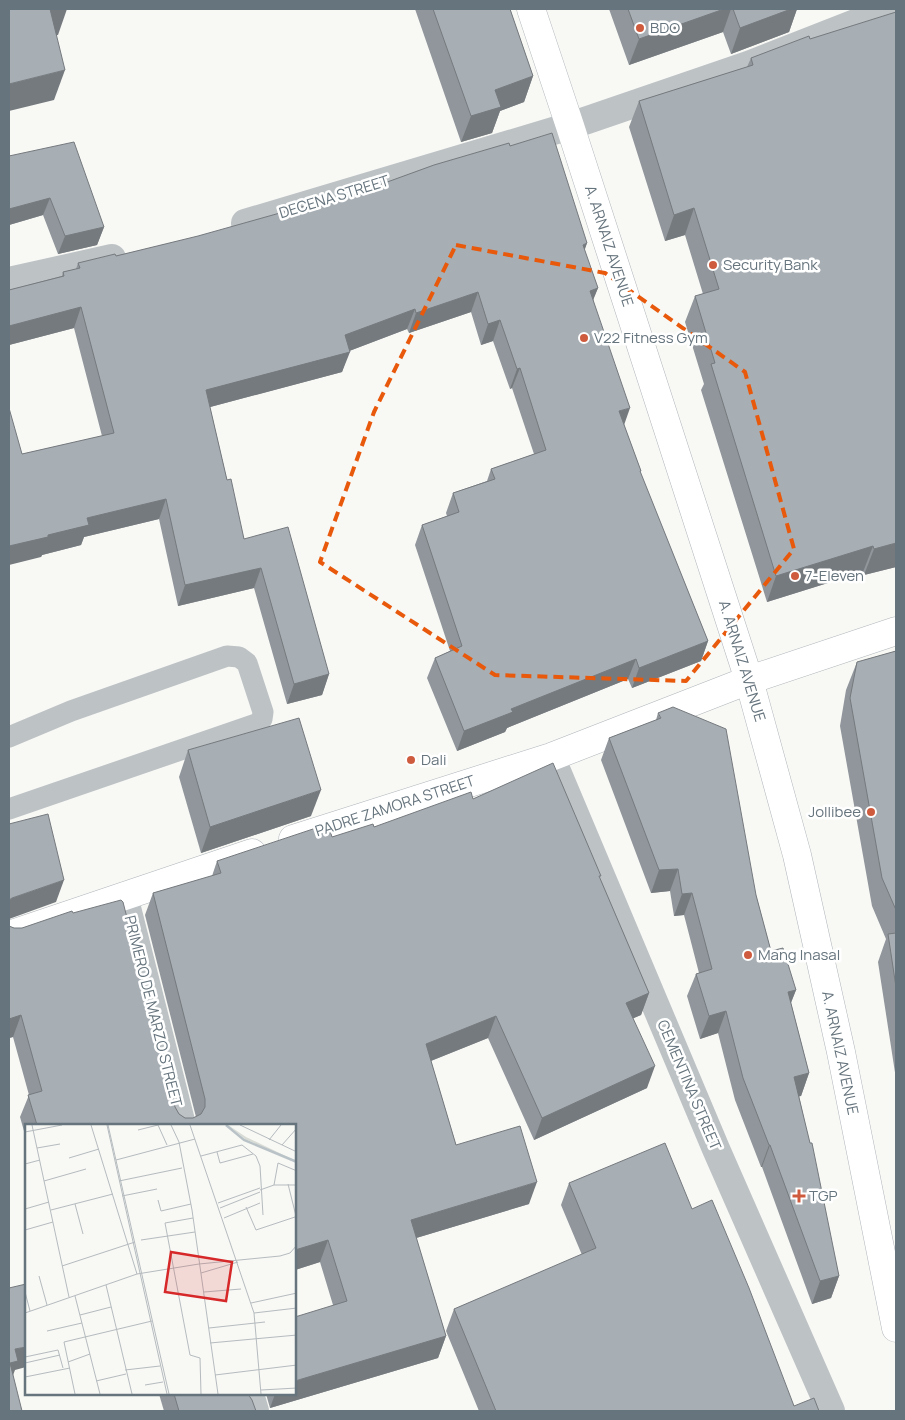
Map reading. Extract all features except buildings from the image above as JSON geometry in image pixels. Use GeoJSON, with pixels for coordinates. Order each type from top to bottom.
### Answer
{"type":"FeatureCollection","features":[{"type":"Feature","properties":{"kind":"main road","name":"A. ARNAIZ AVENUE"},"geometry":{"type":"LineString","coordinates":[[531,9],[749,680],[797,855],[843,1061],[896,1328]]}},
{"type":"Feature","properties":{"kind":"main road","name":"PADRE ZAMORA STREET"},"geometry":{"type":"LineString","coordinates":[[9,935],[300,836],[550,757],[749,680],[896,630]]}},
{"type":"Feature","properties":{"kind":"street","name":"DECENA STREET"},"geometry":{"type":"LineString","coordinates":[[226,229],[570,126],[748,65],[891,9]]}},
{"type":"Feature","properties":{"kind":"street"},"geometry":{"type":"LineString","coordinates":[[9,281],[140,252]]}},
{"type":"Feature","properties":{"kind":"street","name":"CEMENTINA STREET"},"geometry":{"type":"LineString","coordinates":[[550,757],[716,1149],[831,1411]]}},
{"type":"Feature","properties":{"kind":"street","name":"PRIMERO DE MARZO STREET"},"geometry":{"type":"LineString","coordinates":[[124,896],[182,1124]]}},
{"type":"Feature","properties":{"kind":"street"},"geometry":{"type":"LineString","coordinates":[[250,1395],[255,1411]]}},
{"type":"Feature","properties":{"kind":"lane"},"geometry":{"type":"LineString","coordinates":[[9,737],[72,711],[227,656],[239,656],[247,663],[263,712],[259,723],[9,809]]}},
{"type":"Feature","properties":{"kind":"highlighted area"},"geometry":{"type":"Polygon","coordinates":[[[456,245],[605,273],[745,372],[794,549],[686,681],[495,675],[320,562],[374,412],[456,245]]]}},
{"type":"Feature","properties":{"kind":"place","name":"BDO"},"geometry":{"type":"Point","coordinates":[640,28]}},
{"type":"Feature","properties":{"kind":"place","name":"Security Bank"},"geometry":{"type":"Point","coordinates":[713,265]}},
{"type":"Feature","properties":{"kind":"place","name":"V22 Fitness Gym"},"geometry":{"type":"Point","coordinates":[584,338]}},
{"type":"Feature","properties":{"kind":"place","name":"7-Eleven"},"geometry":{"type":"Point","coordinates":[795,576]}},
{"type":"Feature","properties":{"kind":"place","name":"Dali"},"geometry":{"type":"Point","coordinates":[411,760]}},
{"type":"Feature","properties":{"kind":"place","name":"Jollibee"},"geometry":{"type":"Point","coordinates":[871,812]}},
{"type":"Feature","properties":{"kind":"place","name":"Mang Inasal"},"geometry":{"type":"Point","coordinates":[748,955]}},
{"type":"Feature","properties":{"kind":"place","name":"TGP"},"geometry":{"type":"Point","coordinates":[799,1196]}}]}
